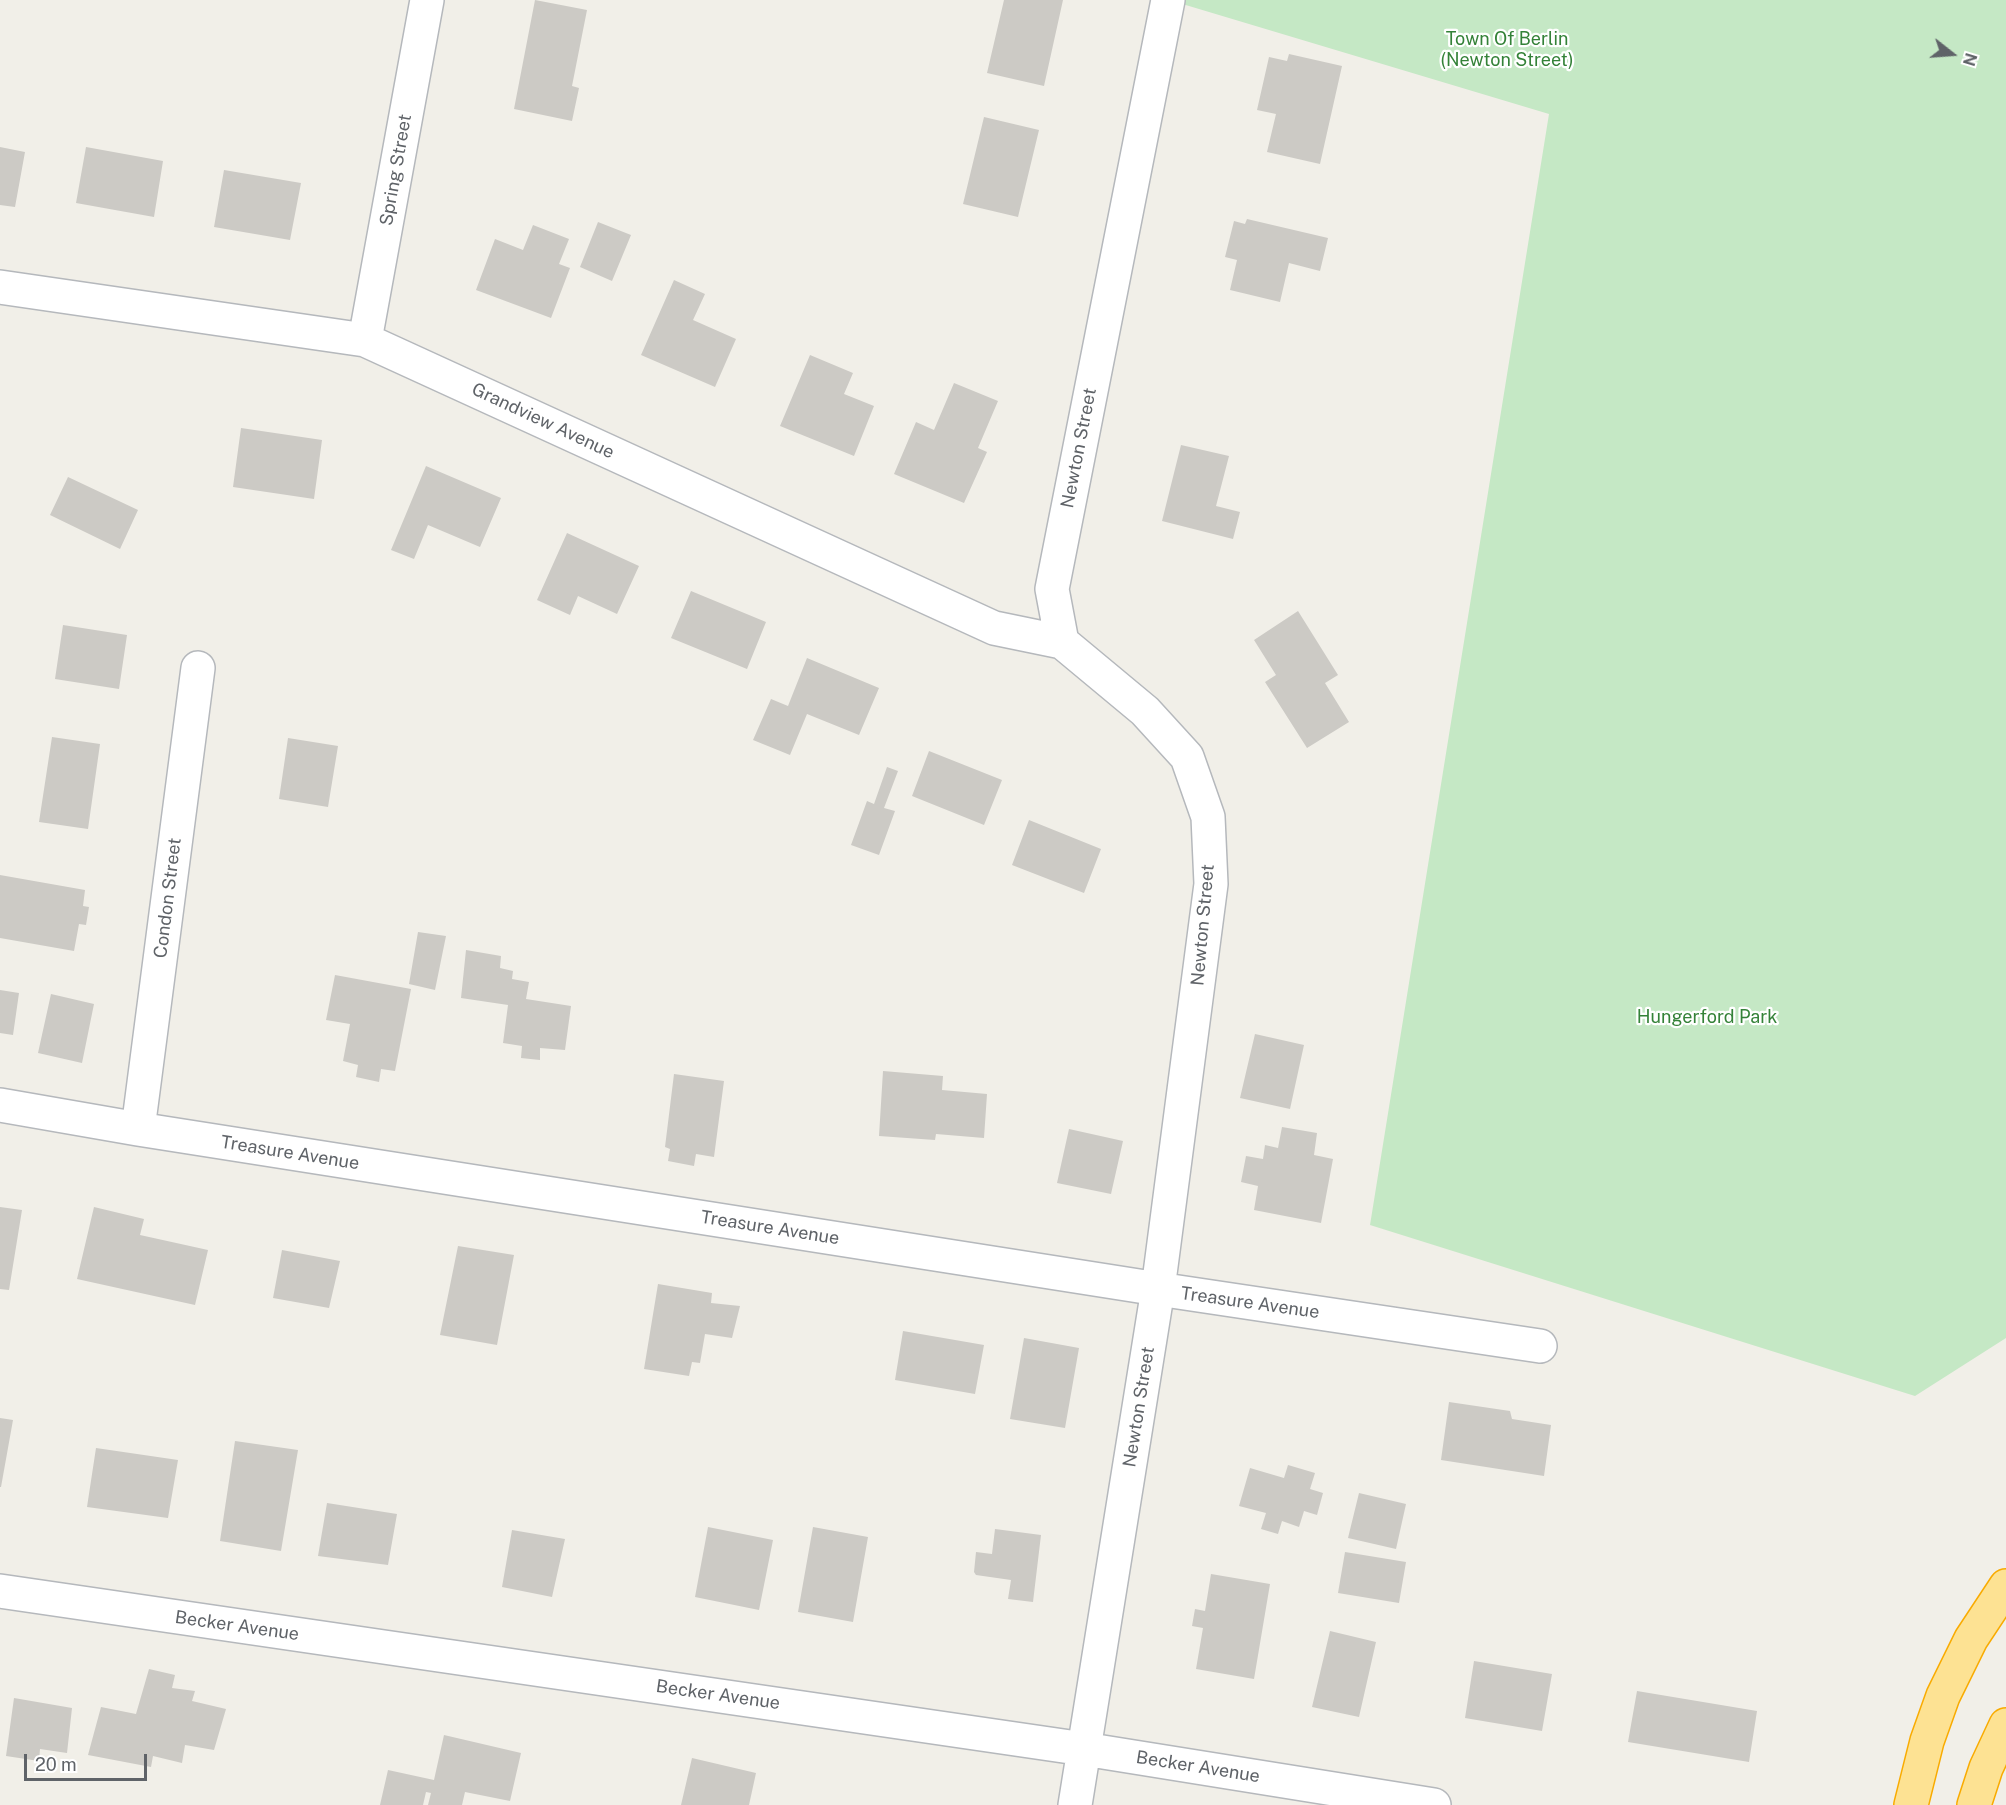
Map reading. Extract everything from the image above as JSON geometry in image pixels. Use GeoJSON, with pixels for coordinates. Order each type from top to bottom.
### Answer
{"type":"FeatureCollection","features":[{"type":"Feature","properties":{"kind":"highway"},"geometry":{"type":"LineString","coordinates":[[1911,1805],[1927,1741],[1943,1696],[1971,1639],[2006,1586]]}},
{"type":"Feature","properties":{"kind":"highway"},"geometry":{"type":"LineString","coordinates":[[1974,1805],[1986,1768],[2006,1725]]}},
{"type":"Feature","properties":{"kind":"street","name":"Spring Street"},"geometry":{"type":"LineString","coordinates":[[365,339],[428,0]]}},
{"type":"Feature","properties":{"kind":"street","name":"Newton Street"},"geometry":{"type":"LineString","coordinates":[[1075,1805],[1158,1289],[1211,884],[1208,817],[1187,757],[1145,711],[1062,642],[1052,589],[1168,0]]}},
{"type":"Feature","properties":{"kind":"street","name":"Grandview Avenue"},"geometry":{"type":"LineString","coordinates":[[0,287],[365,339],[994,628],[1062,642]]}},
{"type":"Feature","properties":{"kind":"street","name":"Condon Street"},"geometry":{"type":"LineString","coordinates":[[138,1129],[198,668]]}},
{"type":"Feature","properties":{"kind":"street","name":"Treasure Avenue"},"geometry":{"type":"LineString","coordinates":[[0,1105],[138,1129],[1158,1289],[1540,1346]]}},
{"type":"Feature","properties":{"kind":"street","name":"Becker Avenue"},"geometry":{"type":"LineString","coordinates":[[0,1591],[1084,1749],[1434,1805]]}},
{"type":"Feature","properties":{"kind":"green space","name":"Hungerford Park"},"geometry":{"type":"Polygon","coordinates":[[[1169,0],[2006,0],[2006,1338],[1915,1396],[1370,1225],[1549,114],[1169,0]]]}},
{"type":"Feature","properties":{"kind":"building"},"geometry":{"type":"Polygon","coordinates":[[[535,0],[587,10],[572,86],[579,88],[572,121],[514,109],[535,0]]]}},
{"type":"Feature","properties":{"kind":"building"},"geometry":{"type":"Polygon","coordinates":[[[1004,0],[1063,0],[1044,86],[987,73],[1004,0]]]}},
{"type":"Feature","properties":{"kind":"building"},"geometry":{"type":"Polygon","coordinates":[[[1289,54],[1342,66],[1320,164],[1267,152],[1276,114],[1257,110],[1269,57],[1287,61],[1289,54]]]}},
{"type":"Feature","properties":{"kind":"building"},"geometry":{"type":"Polygon","coordinates":[[[984,117],[1039,130],[1018,217],[963,204],[984,117]]]}},
{"type":"Feature","properties":{"kind":"building"},"geometry":{"type":"Polygon","coordinates":[[[0,147],[25,152],[15,207],[0,205],[0,147]]]}},
{"type":"Feature","properties":{"kind":"building"},"geometry":{"type":"Polygon","coordinates":[[[86,147],[163,161],[154,217],[76,203],[86,147]]]}},
{"type":"Feature","properties":{"kind":"building"},"geometry":{"type":"Polygon","coordinates":[[[224,170],[301,183],[290,240],[214,227],[224,170]]]}},
{"type":"Feature","properties":{"kind":"building"},"geometry":{"type":"Polygon","coordinates":[[[1247,219],[1328,238],[1320,271],[1289,263],[1280,302],[1230,290],[1237,260],[1225,257],[1234,221],[1245,224],[1247,219]]]}},
{"type":"Feature","properties":{"kind":"building"},"geometry":{"type":"Polygon","coordinates":[[[598,222],[631,235],[612,281],[580,267],[598,222]]]}},
{"type":"Feature","properties":{"kind":"building"},"geometry":{"type":"Polygon","coordinates":[[[533,225],[569,239],[559,264],[570,268],[551,318],[476,290],[495,239],[523,250],[533,225]]]}},
{"type":"Feature","properties":{"kind":"building"},"geometry":{"type":"Polygon","coordinates":[[[674,280],[705,294],[693,320],[736,339],[715,387],[641,355],[674,280]]]}},
{"type":"Feature","properties":{"kind":"building"},"geometry":{"type":"Polygon","coordinates":[[[810,355],[853,373],[844,394],[874,406],[854,456],[780,426],[810,355]]]}},
{"type":"Feature","properties":{"kind":"building"},"geometry":{"type":"Polygon","coordinates":[[[954,383],[998,401],[978,448],[987,452],[964,503],[894,474],[916,422],[934,430],[954,383]]]}},
{"type":"Feature","properties":{"kind":"building"},"geometry":{"type":"Polygon","coordinates":[[[241,428],[322,440],[314,499],[233,487],[241,428]]]}},
{"type":"Feature","properties":{"kind":"building"},"geometry":{"type":"Polygon","coordinates":[[[1181,445],[1229,456],[1216,506],[1240,512],[1233,539],[1162,521],[1181,445]]]}},
{"type":"Feature","properties":{"kind":"building"},"geometry":{"type":"Polygon","coordinates":[[[426,466],[501,498],[480,547],[428,525],[414,559],[391,550],[426,466]]]}},
{"type":"Feature","properties":{"kind":"building"},"geometry":{"type":"Polygon","coordinates":[[[68,477],[138,510],[120,549],[50,515],[68,477]]]}},
{"type":"Feature","properties":{"kind":"building"},"geometry":{"type":"Polygon","coordinates":[[[567,533],[639,566],[617,614],[578,596],[570,615],[537,600],[567,533]]]}},
{"type":"Feature","properties":{"kind":"building"},"geometry":{"type":"Polygon","coordinates":[[[691,591],[766,622],[747,669],[671,638],[691,591]]]}},
{"type":"Feature","properties":{"kind":"building"},"geometry":{"type":"Polygon","coordinates":[[[1298,611],[1338,675],[1325,683],[1349,722],[1307,748],[1265,682],[1276,675],[1254,640],[1298,611]]]}},
{"type":"Feature","properties":{"kind":"building"},"geometry":{"type":"Polygon","coordinates":[[[63,625],[127,635],[119,689],[55,679],[63,625]]]}},
{"type":"Feature","properties":{"kind":"building"},"geometry":{"type":"Polygon","coordinates":[[[807,658],[879,688],[859,735],[807,714],[790,755],[753,740],[771,699],[788,706],[807,658]]]}},
{"type":"Feature","properties":{"kind":"building"},"geometry":{"type":"Polygon","coordinates":[[[52,737],[100,744],[88,829],[39,822],[52,737]]]}},
{"type":"Feature","properties":{"kind":"building"},"geometry":{"type":"Polygon","coordinates":[[[288,738],[338,746],[328,807],[279,799],[288,738]]]}},
{"type":"Feature","properties":{"kind":"building"},"geometry":{"type":"Polygon","coordinates":[[[929,751],[1002,780],[984,825],[912,796],[929,751]]]}},
{"type":"Feature","properties":{"kind":"building"},"geometry":{"type":"Polygon","coordinates":[[[887,767],[898,771],[884,808],[895,811],[879,855],[851,845],[867,801],[874,804],[887,767]]]}},
{"type":"Feature","properties":{"kind":"building"},"geometry":{"type":"Polygon","coordinates":[[[1029,820],[1101,849],[1084,893],[1012,865],[1029,820]]]}},
{"type":"Feature","properties":{"kind":"building"},"geometry":{"type":"Polygon","coordinates":[[[0,875],[85,890],[83,906],[89,907],[86,925],[79,924],[74,951],[0,938],[0,875]]]}},
{"type":"Feature","properties":{"kind":"building"},"geometry":{"type":"Polygon","coordinates":[[[418,932],[446,936],[435,990],[409,984],[418,932]]]}},
{"type":"Feature","properties":{"kind":"building"},"geometry":{"type":"Polygon","coordinates":[[[466,950],[501,956],[500,968],[513,971],[512,979],[529,982],[526,999],[571,1006],[565,1050],[540,1048],[540,1060],[521,1058],[522,1046],[503,1043],[508,1005],[461,998],[466,950]]]}},
{"type":"Feature","properties":{"kind":"building"},"geometry":{"type":"Polygon","coordinates":[[[335,975],[411,989],[395,1071],[381,1069],[379,1082],[356,1077],[358,1065],[343,1061],[350,1024],[326,1020],[335,975]]]}},
{"type":"Feature","properties":{"kind":"building"},"geometry":{"type":"Polygon","coordinates":[[[0,990],[19,993],[13,1035],[0,1033],[0,990]]]}},
{"type":"Feature","properties":{"kind":"building"},"geometry":{"type":"Polygon","coordinates":[[[51,994],[94,1004],[82,1063],[38,1053],[51,994]]]}},
{"type":"Feature","properties":{"kind":"building"},"geometry":{"type":"Polygon","coordinates":[[[1255,1034],[1304,1045],[1290,1109],[1240,1098],[1255,1034]]]}},
{"type":"Feature","properties":{"kind":"building"},"geometry":{"type":"Polygon","coordinates":[[[883,1071],[943,1076],[942,1090],[987,1094],[984,1138],[936,1134],[935,1140],[879,1136],[883,1071]]]}},
{"type":"Feature","properties":{"kind":"building"},"geometry":{"type":"Polygon","coordinates":[[[674,1074],[724,1081],[714,1157],[696,1154],[694,1166],[668,1161],[670,1149],[665,1147],[674,1074]]]}},
{"type":"Feature","properties":{"kind":"building"},"geometry":{"type":"Polygon","coordinates":[[[1282,1127],[1317,1133],[1314,1155],[1333,1159],[1321,1223],[1254,1210],[1258,1186],[1241,1182],[1246,1156],[1263,1159],[1265,1145],[1278,1148],[1282,1127]]]}},
{"type":"Feature","properties":{"kind":"building"},"geometry":{"type":"Polygon","coordinates":[[[1069,1129],[1123,1141],[1111,1194],[1057,1183],[1069,1129]]]}},
{"type":"Feature","properties":{"kind":"building"},"geometry":{"type":"Polygon","coordinates":[[[0,1207],[22,1210],[9,1290],[0,1289],[0,1207]]]}},
{"type":"Feature","properties":{"kind":"building"},"geometry":{"type":"Polygon","coordinates":[[[94,1207],[144,1219],[140,1235],[208,1250],[195,1305],[77,1279],[94,1207]]]}},
{"type":"Feature","properties":{"kind":"building"},"geometry":{"type":"Polygon","coordinates":[[[458,1246],[514,1255],[497,1345],[440,1335],[458,1246]]]}},
{"type":"Feature","properties":{"kind":"building"},"geometry":{"type":"Polygon","coordinates":[[[282,1250],[340,1261],[329,1308],[273,1298],[282,1250]]]}},
{"type":"Feature","properties":{"kind":"building"},"geometry":{"type":"Polygon","coordinates":[[[658,1284],[712,1293],[711,1303],[740,1306],[732,1338],[705,1334],[700,1363],[692,1362],[689,1376],[644,1369],[658,1284]]]}},
{"type":"Feature","properties":{"kind":"building"},"geometry":{"type":"Polygon","coordinates":[[[903,1331],[984,1345],[975,1394],[895,1380],[903,1331]]]}},
{"type":"Feature","properties":{"kind":"building"},"geometry":{"type":"Polygon","coordinates":[[[1024,1338],[1079,1348],[1065,1428],[1010,1419],[1024,1338]]]}},
{"type":"Feature","properties":{"kind":"building"},"geometry":{"type":"Polygon","coordinates":[[[1449,1402],[1510,1411],[1512,1419],[1551,1425],[1544,1476],[1441,1460],[1449,1402]]]}},
{"type":"Feature","properties":{"kind":"building"},"geometry":{"type":"Polygon","coordinates":[[[0,1418],[13,1420],[1,1487],[0,1487],[0,1418]]]}},
{"type":"Feature","properties":{"kind":"building"},"geometry":{"type":"Polygon","coordinates":[[[235,1441],[298,1450],[281,1551],[220,1541],[235,1441]]]}},
{"type":"Feature","properties":{"kind":"building"},"geometry":{"type":"Polygon","coordinates":[[[96,1448],[178,1460],[168,1518],[87,1507],[96,1448]]]}},
{"type":"Feature","properties":{"kind":"building"},"geometry":{"type":"Polygon","coordinates":[[[1288,1465],[1315,1473],[1310,1489],[1323,1493],[1317,1515],[1304,1511],[1299,1527],[1282,1521],[1278,1534],[1261,1529],[1266,1513],[1239,1506],[1250,1468],[1284,1478],[1288,1465]]]}},
{"type":"Feature","properties":{"kind":"building"},"geometry":{"type":"Polygon","coordinates":[[[1359,1493],[1406,1504],[1396,1549],[1348,1538],[1359,1493]]]}},
{"type":"Feature","properties":{"kind":"building"},"geometry":{"type":"Polygon","coordinates":[[[327,1503],[397,1514],[388,1565],[318,1556],[327,1503]]]}},
{"type":"Feature","properties":{"kind":"building"},"geometry":{"type":"Polygon","coordinates":[[[708,1527],[773,1540],[759,1610],[695,1597],[708,1527]]]}},
{"type":"Feature","properties":{"kind":"building"},"geometry":{"type":"Polygon","coordinates":[[[813,1527],[868,1537],[853,1622],[798,1612],[813,1527]]]}},
{"type":"Feature","properties":{"kind":"building"},"geometry":{"type":"Polygon","coordinates":[[[995,1529],[1041,1535],[1033,1602],[1008,1599],[1011,1580],[976,1575],[974,1572],[976,1552],[992,1554],[995,1529]]]}},
{"type":"Feature","properties":{"kind":"building"},"geometry":{"type":"Polygon","coordinates":[[[512,1530],[565,1539],[552,1597],[502,1587],[512,1530]]]}},
{"type":"Feature","properties":{"kind":"building"},"geometry":{"type":"Polygon","coordinates":[[[1345,1552],[1406,1562],[1399,1603],[1338,1593],[1345,1552]]]}},
{"type":"Feature","properties":{"kind":"building"},"geometry":{"type":"Polygon","coordinates":[[[1211,1574],[1270,1584],[1254,1679],[1196,1669],[1203,1628],[1192,1626],[1195,1609],[1205,1611],[1211,1574]]]}},
{"type":"Feature","properties":{"kind":"building"},"geometry":{"type":"Polygon","coordinates":[[[1330,1631],[1376,1642],[1359,1717],[1312,1707],[1330,1631]]]}},
{"type":"Feature","properties":{"kind":"building"},"geometry":{"type":"Polygon","coordinates":[[[1474,1661],[1552,1674],[1542,1731],[1465,1718],[1474,1661]]]}},
{"type":"Feature","properties":{"kind":"building"},"geometry":{"type":"Polygon","coordinates":[[[149,1669],[175,1675],[172,1688],[195,1691],[192,1701],[226,1709],[214,1750],[185,1745],[182,1763],[153,1756],[151,1767],[88,1755],[101,1707],[136,1714],[149,1669]]]}},
{"type":"Feature","properties":{"kind":"building"},"geometry":{"type":"Polygon","coordinates":[[[1637,1691],[1757,1711],[1749,1762],[1628,1742],[1637,1691]]]}},
{"type":"Feature","properties":{"kind":"building"},"geometry":{"type":"Polygon","coordinates":[[[14,1698],[72,1708],[67,1753],[40,1749],[39,1761],[6,1756],[14,1698]]]}},
{"type":"Feature","properties":{"kind":"building"},"geometry":{"type":"Polygon","coordinates":[[[444,1735],[521,1753],[510,1801],[465,1792],[462,1805],[428,1805],[431,1793],[426,1792],[423,1805],[380,1805],[388,1770],[434,1780],[444,1735]]]}},
{"type":"Feature","properties":{"kind":"building"},"geometry":{"type":"Polygon","coordinates":[[[692,1758],[756,1773],[749,1805],[681,1805],[692,1758]]]}},
{"type":"Feature","properties":{"kind":"park label","name":"Town Of Berlin (Newton Street)"},"geometry":{"type":"Point","coordinates":[1507,49]}}]}
